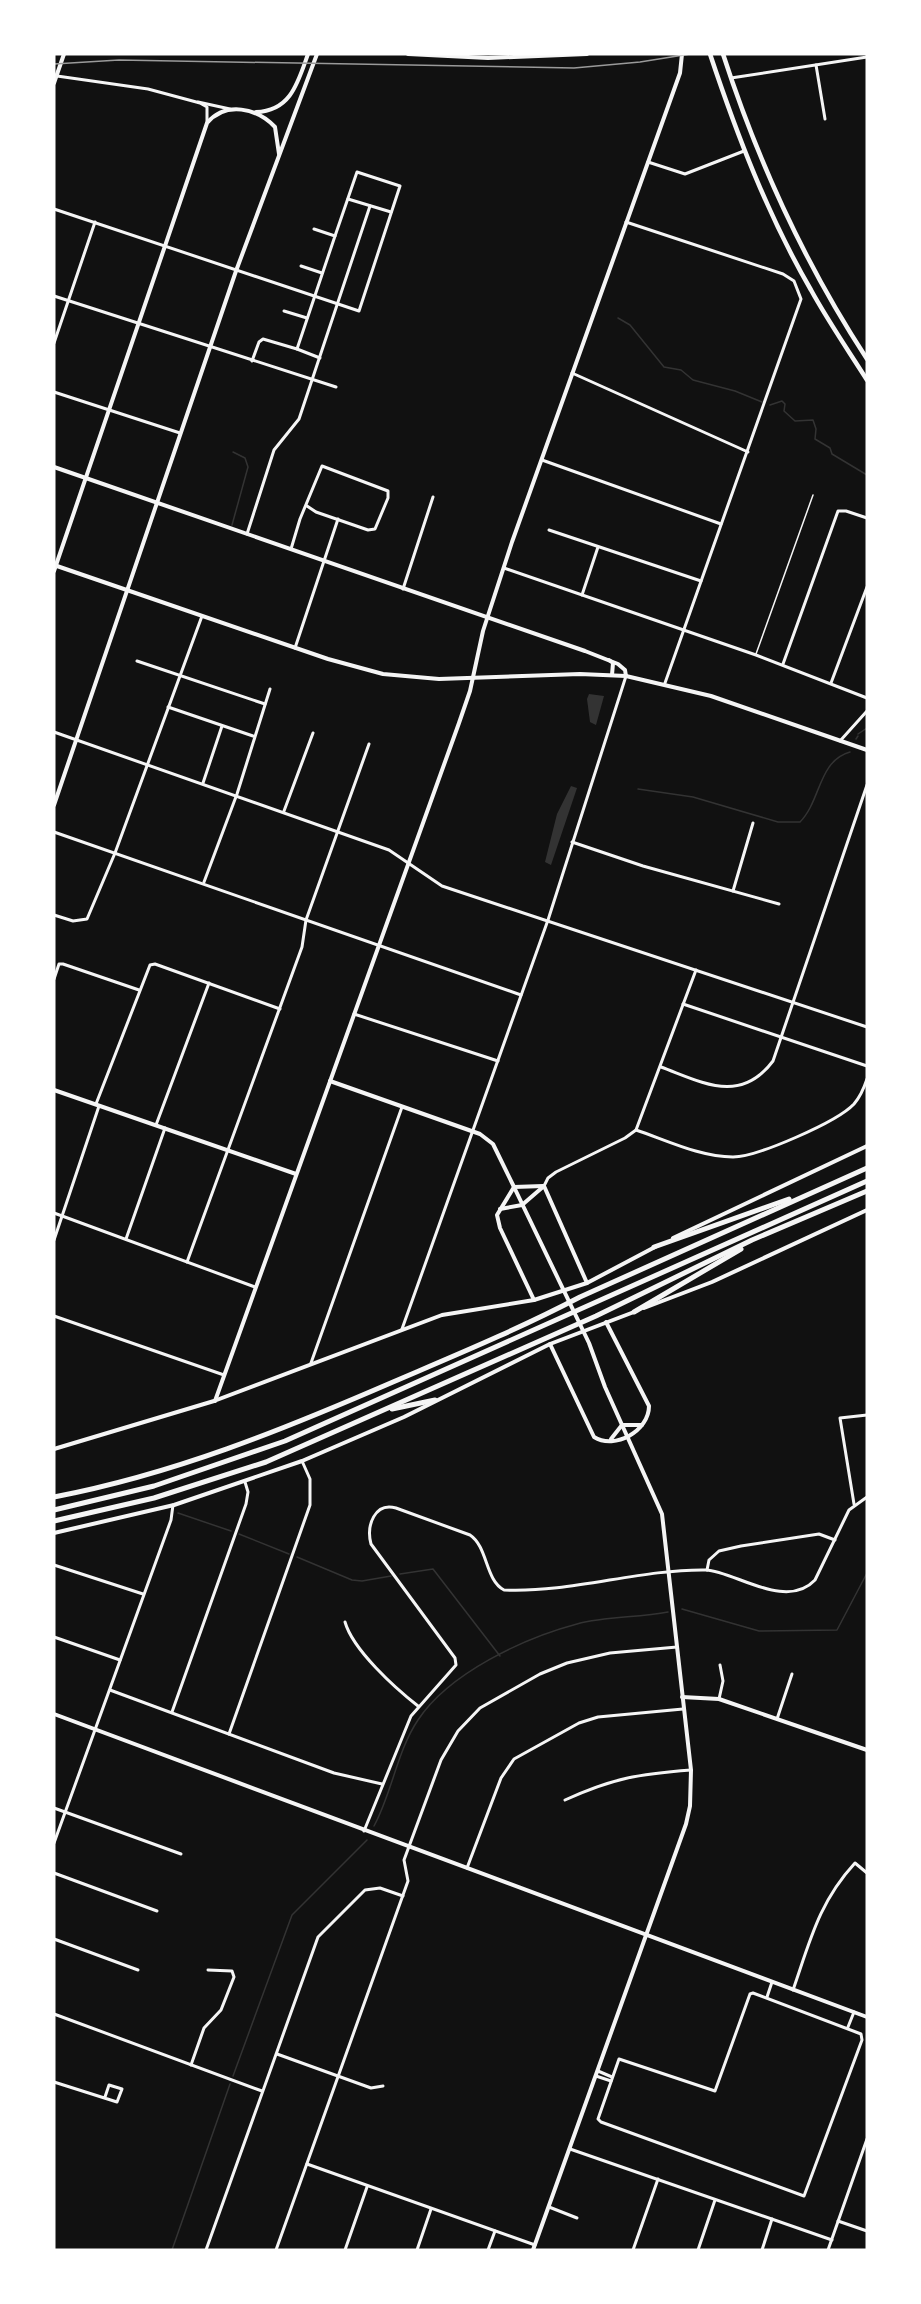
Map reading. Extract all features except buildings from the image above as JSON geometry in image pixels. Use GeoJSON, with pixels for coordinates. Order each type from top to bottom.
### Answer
{"type":"FeatureCollection","features":[{"type":"Feature","properties":{"kind":"highway"},"geometry":{"type":"LineString","coordinates":[[654,1247],[867,1168]]}},
{"type":"Feature","properties":{"kind":"highway"},"geometry":{"type":"LineString","coordinates":[[54,1497],[183,1465],[285,1429],[536,1320],[580,1297],[854,1173]]}},
{"type":"Feature","properties":{"kind":"highway"},"geometry":{"type":"LineString","coordinates":[[54,1510],[154,1486],[253,1454],[867,1181]]}},
{"type":"Feature","properties":{"kind":"highway"},"geometry":{"type":"LineString","coordinates":[[54,1521],[154,1498],[266,1462],[596,1316],[752,1240],[867,1191]]}},
{"type":"Feature","properties":{"kind":"highway"},"geometry":{"type":"LineString","coordinates":[[634,1312],[730,1257],[752,1240]]}},
{"type":"Feature","properties":{"kind":"highway"},"geometry":{"type":"LineString","coordinates":[[387,1409],[435,1400]]}},
{"type":"Feature","properties":{"kind":"main road"},"geometry":{"type":"LineString","coordinates":[[54,83],[64,54]]}},
{"type":"Feature","properties":{"kind":"main road"},"geometry":{"type":"LineString","coordinates":[[308,54],[295,90],[287,100],[268,112],[230,109],[212,117],[207,123],[55,567],[127,589],[295,648],[383,674],[414,678],[626,676],[665,683],[711,696],[867,750]]}},
{"type":"Feature","properties":{"kind":"main road"},"geometry":{"type":"LineString","coordinates":[[54,806],[236,271],[317,54]]}},
{"type":"Feature","properties":{"kind":"main road"},"geometry":{"type":"LineString","coordinates":[[408,54],[488,58],[587,54]]}},
{"type":"Feature","properties":{"kind":"main road"},"geometry":{"type":"LineString","coordinates":[[214,1401],[409,864],[473,678],[475,660],[540,459],[680,73],[682,54]]}},
{"type":"Feature","properties":{"kind":"main road"},"geometry":{"type":"LineString","coordinates":[[710,54],[744,151],[774,220],[811,291],[867,380]]}},
{"type":"Feature","properties":{"kind":"main road"},"geometry":{"type":"LineString","coordinates":[[723,54],[759,155],[822,286],[867,359]]}},
{"type":"Feature","properties":{"kind":"main road"},"geometry":{"type":"LineString","coordinates":[[256,112],[275,127],[279,155]]}},
{"type":"Feature","properties":{"kind":"main road"},"geometry":{"type":"LineString","coordinates":[[811,291],[822,286]]}},
{"type":"Feature","properties":{"kind":"main road"},"geometry":{"type":"LineString","coordinates":[[54,466],[609,660],[625,670],[626,676]]}},
{"type":"Feature","properties":{"kind":"main road"},"geometry":{"type":"LineString","coordinates":[[609,660],[613,663],[612,675]]}},
{"type":"Feature","properties":{"kind":"main road"},"geometry":{"type":"LineString","coordinates":[[330,1081],[472,1131],[493,1143],[557,1272],[662,1514],[691,1770],[690,1806],[686,1824],[534,2248]]}},
{"type":"Feature","properties":{"kind":"main road"},"geometry":{"type":"LineString","coordinates":[[54,1090],[296,1174]]}},
{"type":"Feature","properties":{"kind":"main road"},"geometry":{"type":"LineString","coordinates":[[54,1449],[214,1401],[442,1315],[534,1300],[587,1283],[654,1247],[867,1146]]}},
{"type":"Feature","properties":{"kind":"main road"},"geometry":{"type":"LineString","coordinates":[[514,1187],[544,1186]]}},
{"type":"Feature","properties":{"kind":"main road"},"geometry":{"type":"LineString","coordinates":[[499,1210],[522,1205],[544,1186]]}},
{"type":"Feature","properties":{"kind":"main road"},"geometry":{"type":"LineString","coordinates":[[544,1186],[587,1283]]}},
{"type":"Feature","properties":{"kind":"main road"},"geometry":{"type":"LineString","coordinates":[[514,1187],[497,1215],[500,1228],[534,1300]]}},
{"type":"Feature","properties":{"kind":"main road"},"geometry":{"type":"LineString","coordinates":[[54,1533],[174,1505],[302,1461],[404,1417],[550,1344],[682,1295],[867,1210]]}},
{"type":"Feature","properties":{"kind":"main road"},"geometry":{"type":"LineString","coordinates":[[550,1344],[591,1433],[598,1439],[629,1438],[644,1425],[649,1406],[606,1322]]}},
{"type":"Feature","properties":{"kind":"main road"},"geometry":{"type":"LineString","coordinates":[[622,1425],[644,1425]]}},
{"type":"Feature","properties":{"kind":"main road"},"geometry":{"type":"LineString","coordinates":[[611,1440],[622,1425]]}},
{"type":"Feature","properties":{"kind":"main road"},"geometry":{"type":"LineString","coordinates":[[682,1697],[719,1699],[867,1750]]}},
{"type":"Feature","properties":{"kind":"main road"},"geometry":{"type":"LineString","coordinates":[[54,1714],[867,2017]]}},
{"type":"Feature","properties":{"kind":"street"},"geometry":{"type":"LineString","coordinates":[[731,78],[867,57]]}},
{"type":"Feature","properties":{"kind":"street"},"geometry":{"type":"LineString","coordinates":[[816,65],[825,119]]}},
{"type":"Feature","properties":{"kind":"street"},"geometry":{"type":"LineString","coordinates":[[57,76],[148,89],[230,109]]}},
{"type":"Feature","properties":{"kind":"street"},"geometry":{"type":"LineString","coordinates":[[193,101],[207,107],[207,123]]}},
{"type":"Feature","properties":{"kind":"street"},"geometry":{"type":"LineString","coordinates":[[647,161],[685,174],[744,151]]}},
{"type":"Feature","properties":{"kind":"street"},"geometry":{"type":"LineString","coordinates":[[54,209],[236,271],[314,297],[338,305],[360,311],[400,186],[357,172],[334,236],[322,273],[314,297],[307,318],[297,349]]}},
{"type":"Feature","properties":{"kind":"street"},"geometry":{"type":"LineString","coordinates":[[348,199],[391,212]]}},
{"type":"Feature","properties":{"kind":"street"},"geometry":{"type":"LineString","coordinates":[[247,534],[274,450],[299,418],[370,206]]}},
{"type":"Feature","properties":{"kind":"street"},"geometry":{"type":"LineString","coordinates":[[54,343],[95,222]]}},
{"type":"Feature","properties":{"kind":"street"},"geometry":{"type":"LineString","coordinates":[[626,222],[783,274],[798,286],[801,299],[665,683]]}},
{"type":"Feature","properties":{"kind":"street"},"geometry":{"type":"LineString","coordinates":[[314,229],[334,236]]}},
{"type":"Feature","properties":{"kind":"street"},"geometry":{"type":"LineString","coordinates":[[301,266],[322,273]]}},
{"type":"Feature","properties":{"kind":"street"},"geometry":{"type":"LineString","coordinates":[[54,296],[336,387]]}},
{"type":"Feature","properties":{"kind":"street"},"geometry":{"type":"LineString","coordinates":[[284,310],[307,318]]}},
{"type":"Feature","properties":{"kind":"street"},"geometry":{"type":"LineString","coordinates":[[252,361],[262,339],[320,358]]}},
{"type":"Feature","properties":{"kind":"street"},"geometry":{"type":"LineString","coordinates":[[572,373],[748,452]]}},
{"type":"Feature","properties":{"kind":"street"},"geometry":{"type":"LineString","coordinates":[[54,392],[180,433]]}},
{"type":"Feature","properties":{"kind":"street"},"geometry":{"type":"LineString","coordinates":[[540,459],[721,524]]}},
{"type":"Feature","properties":{"kind":"street"},"geometry":{"type":"LineString","coordinates":[[291,550],[300,519],[322,466],[388,491],[388,498],[375,529],[368,530],[316,512],[307,506]]}},
{"type":"Feature","properties":{"kind":"street"},"geometry":{"type":"LineString","coordinates":[[403,589],[433,497]]}},
{"type":"Feature","properties":{"kind":"street"},"geometry":{"type":"LineString","coordinates":[[783,664],[838,511],[846,511],[867,518]]}},
{"type":"Feature","properties":{"kind":"street"},"geometry":{"type":"LineString","coordinates":[[295,648],[338,519]]}},
{"type":"Feature","properties":{"kind":"street"},"geometry":{"type":"LineString","coordinates":[[549,530],[701,581]]}},
{"type":"Feature","properties":{"kind":"street"},"geometry":{"type":"LineString","coordinates":[[582,595],[598,547]]}},
{"type":"Feature","properties":{"kind":"street"},"geometry":{"type":"LineString","coordinates":[[504,568],[783,664],[867,698]]}},
{"type":"Feature","properties":{"kind":"street"},"geometry":{"type":"LineString","coordinates":[[831,683],[867,586]]}},
{"type":"Feature","properties":{"kind":"street"},"geometry":{"type":"LineString","coordinates":[[54,915],[73,921],[82,922],[87,919],[115,853],[202,616]]}},
{"type":"Feature","properties":{"kind":"street"},"geometry":{"type":"LineString","coordinates":[[137,661],[265,704]]}},
{"type":"Feature","properties":{"kind":"street"},"geometry":{"type":"LineString","coordinates":[[402,1329],[548,920],[626,676]]}},
{"type":"Feature","properties":{"kind":"street"},"geometry":{"type":"LineString","coordinates":[[204,882],[237,794],[253,736],[270,689]]}},
{"type":"Feature","properties":{"kind":"street"},"geometry":{"type":"LineString","coordinates":[[168,707],[253,736]]}},
{"type":"Feature","properties":{"kind":"street"},"geometry":{"type":"LineString","coordinates":[[840,741],[867,711]]}},
{"type":"Feature","properties":{"kind":"street"},"geometry":{"type":"LineString","coordinates":[[203,783],[222,726]]}},
{"type":"Feature","properties":{"kind":"street"},"geometry":{"type":"LineString","coordinates":[[54,732],[237,794],[389,850],[442,886],[867,1026]]}},
{"type":"Feature","properties":{"kind":"street"},"geometry":{"type":"LineString","coordinates":[[284,812],[313,733]]}},
{"type":"Feature","properties":{"kind":"street"},"geometry":{"type":"LineString","coordinates":[[187,1262],[302,947],[306,920],[369,744]]}},
{"type":"Feature","properties":{"kind":"street"},"geometry":{"type":"LineString","coordinates":[[661,1067],[716,1088],[736,1086],[755,1078],[766,1070],[776,1055],[867,785]]}},
{"type":"Feature","properties":{"kind":"street"},"geometry":{"type":"LineString","coordinates":[[733,891],[753,823]]}},
{"type":"Feature","properties":{"kind":"street"},"geometry":{"type":"LineString","coordinates":[[54,832],[204,882],[521,995]]}},
{"type":"Feature","properties":{"kind":"street"},"geometry":{"type":"LineString","coordinates":[[572,842],[779,904]]}},
{"type":"Feature","properties":{"kind":"street"},"geometry":{"type":"LineString","coordinates":[[54,979],[58,964],[63,964],[139,990]]}},
{"type":"Feature","properties":{"kind":"street"},"geometry":{"type":"LineString","coordinates":[[54,1240],[98,1105],[150,965],[155,964],[280,1008]]}},
{"type":"Feature","properties":{"kind":"street"},"geometry":{"type":"LineString","coordinates":[[544,1186],[548,1178],[556,1172],[625,1138],[636,1130],[696,970]]}},
{"type":"Feature","properties":{"kind":"street"},"geometry":{"type":"LineString","coordinates":[[156,1125],[209,983]]}},
{"type":"Feature","properties":{"kind":"street"},"geometry":{"type":"LineString","coordinates":[[683,1004],[867,1066]]}},
{"type":"Feature","properties":{"kind":"street"},"geometry":{"type":"LineString","coordinates":[[354,1014],[498,1061]]}},
{"type":"Feature","properties":{"kind":"street"},"geometry":{"type":"LineString","coordinates":[[636,1130],[706,1153],[741,1156],[791,1138],[841,1114],[855,1102],[867,1079]]}},
{"type":"Feature","properties":{"kind":"street"},"geometry":{"type":"LineString","coordinates":[[311,1364],[402,1107]]}},
{"type":"Feature","properties":{"kind":"street"},"geometry":{"type":"LineString","coordinates":[[126,1239],[165,1128]]}},
{"type":"Feature","properties":{"kind":"street"},"geometry":{"type":"LineString","coordinates":[[54,1213],[255,1287]]}},
{"type":"Feature","properties":{"kind":"street"},"geometry":{"type":"LineString","coordinates":[[54,1316],[224,1375]]}},
{"type":"Feature","properties":{"kind":"street"},"geometry":{"type":"LineString","coordinates":[[854,1504],[840,1418],[867,1415]]}},
{"type":"Feature","properties":{"kind":"street"},"geometry":{"type":"LineString","coordinates":[[229,1734],[310,1505],[310,1479],[302,1461]]}},
{"type":"Feature","properties":{"kind":"street"},"geometry":{"type":"LineString","coordinates":[[172,1712],[246,1504],[248,1492],[245,1482]]}},
{"type":"Feature","properties":{"kind":"street"},"geometry":{"type":"LineString","coordinates":[[364,1831],[400,1737],[418,1706],[456,1665],[454,1658],[371,1544],[369,1532],[373,1518],[384,1506],[470,1535],[477,1541],[496,1583],[504,1590],[707,1570],[767,1590],[801,1588],[815,1581],[854,1504],[867,1497]]}},
{"type":"Feature","properties":{"kind":"street"},"geometry":{"type":"LineString","coordinates":[[54,1843],[171,1520],[174,1505]]}},
{"type":"Feature","properties":{"kind":"street"},"geometry":{"type":"LineString","coordinates":[[707,1570],[709,1560],[723,1550],[819,1534],[835,1540]]}},
{"type":"Feature","properties":{"kind":"street"},"geometry":{"type":"LineString","coordinates":[[54,1565],[144,1594]]}},
{"type":"Feature","properties":{"kind":"street"},"geometry":{"type":"LineString","coordinates":[[345,1622],[348,1631],[382,1672],[418,1706]]}},
{"type":"Feature","properties":{"kind":"street"},"geometry":{"type":"LineString","coordinates":[[54,1637],[120,1660]]}},
{"type":"Feature","properties":{"kind":"street"},"geometry":{"type":"LineString","coordinates":[[276,2250],[403,1896],[408,1881],[403,1867],[408,1847],[448,1744],[465,1722],[480,1708],[540,1674],[567,1663],[603,1654],[677,1647]]}},
{"type":"Feature","properties":{"kind":"street"},"geometry":{"type":"LineString","coordinates":[[719,1699],[723,1681],[720,1665]]}},
{"type":"Feature","properties":{"kind":"street"},"geometry":{"type":"LineString","coordinates":[[777,1719],[792,1674]]}},
{"type":"Feature","properties":{"kind":"street"},"geometry":{"type":"LineString","coordinates":[[110,1689],[334,1773],[382,1784]]}},
{"type":"Feature","properties":{"kind":"street"},"geometry":{"type":"LineString","coordinates":[[466,1869],[501,1778],[514,1759],[579,1723],[598,1717],[683,1709]]}},
{"type":"Feature","properties":{"kind":"street"},"geometry":{"type":"LineString","coordinates":[[565,1800],[601,1783],[626,1777],[691,1770]]}},
{"type":"Feature","properties":{"kind":"street"},"geometry":{"type":"LineString","coordinates":[[54,1808],[181,1854]]}},
{"type":"Feature","properties":{"kind":"street"},"geometry":{"type":"LineString","coordinates":[[793,1990],[826,1900],[855,1863],[867,1873]]}},
{"type":"Feature","properties":{"kind":"street"},"geometry":{"type":"LineString","coordinates":[[54,1873],[158,1911]]}},
{"type":"Feature","properties":{"kind":"street"},"geometry":{"type":"LineString","coordinates":[[206,2250],[322,1931],[362,1893],[373,1887],[403,1896]]}},
{"type":"Feature","properties":{"kind":"street"},"geometry":{"type":"LineString","coordinates":[[54,1939],[138,1970]]}},
{"type":"Feature","properties":{"kind":"street"},"geometry":{"type":"LineString","coordinates":[[191,2065],[204,2028],[222,2010],[234,1977],[230,1970],[208,1970]]}},
{"type":"Feature","properties":{"kind":"street"},"geometry":{"type":"LineString","coordinates":[[766,1997],[772,1982]]}},
{"type":"Feature","properties":{"kind":"street"},"geometry":{"type":"LineString","coordinates":[[750,1994],[766,1997],[848,2027],[861,2034],[862,2040],[804,2196],[598,2119],[620,2059],[715,2091],[750,1994]]}},
{"type":"Feature","properties":{"kind":"street"},"geometry":{"type":"LineString","coordinates":[[848,2027],[854,2012]]}},
{"type":"Feature","properties":{"kind":"street"},"geometry":{"type":"LineString","coordinates":[[54,2014],[262,2091]]}},
{"type":"Feature","properties":{"kind":"street"},"geometry":{"type":"LineString","coordinates":[[276,2054],[371,2088],[383,2086]]}},
{"type":"Feature","properties":{"kind":"street"},"geometry":{"type":"LineString","coordinates":[[597,2074],[612,2077]]}},
{"type":"Feature","properties":{"kind":"street"},"geometry":{"type":"LineString","coordinates":[[597,2074],[611,2081]]}},
{"type":"Feature","properties":{"kind":"street"},"geometry":{"type":"LineString","coordinates":[[54,2082],[117,2102],[122,2090],[109,2085],[105,2097]]}},
{"type":"Feature","properties":{"kind":"street"},"geometry":{"type":"LineString","coordinates":[[828,2250],[867,2139]]}},
{"type":"Feature","properties":{"kind":"street"},"geometry":{"type":"LineString","coordinates":[[570,2149],[832,2240]]}},
{"type":"Feature","properties":{"kind":"street"},"geometry":{"type":"LineString","coordinates":[[307,2164],[495,2231],[534,2248]]}},
{"type":"Feature","properties":{"kind":"street"},"geometry":{"type":"LineString","coordinates":[[633,2250],[658,2179]]}},
{"type":"Feature","properties":{"kind":"street"},"geometry":{"type":"LineString","coordinates":[[345,2250],[367,2186]]}},
{"type":"Feature","properties":{"kind":"street"},"geometry":{"type":"LineString","coordinates":[[698,2250],[715,2200]]}},
{"type":"Feature","properties":{"kind":"street"},"geometry":{"type":"LineString","coordinates":[[549,2207],[577,2218]]}},
{"type":"Feature","properties":{"kind":"street"},"geometry":{"type":"LineString","coordinates":[[417,2250],[432,2209]]}},
{"type":"Feature","properties":{"kind":"street"},"geometry":{"type":"LineString","coordinates":[[762,2250],[772,2219]]}},
{"type":"Feature","properties":{"kind":"street"},"geometry":{"type":"LineString","coordinates":[[838,2221],[867,2231]]}},
{"type":"Feature","properties":{"kind":"street"},"geometry":{"type":"LineString","coordinates":[[488,2250],[495,2231]]}},
{"type":"Feature","properties":{"kind":"lane"},"geometry":{"type":"LineString","coordinates":[[756,655],[813,495]]}},
{"type":"Feature","properties":{"kind":"shaded area"},"geometry":{"type":"Polygon","coordinates":[[[589,694],[604,696],[596,725],[590,722],[587,699],[589,694]]]}},
{"type":"Feature","properties":{"kind":"shaded area"},"geometry":{"type":"Polygon","coordinates":[[[571,786],[577,788],[551,865],[545,862],[557,814],[571,786]]]}},
{"type":"Feature","properties":{"kind":"waterway"},"geometry":{"type":"LineString","coordinates":[[618,318],[630,325],[664,367],[681,370],[693,380],[735,391],[762,402]]}},
{"type":"Feature","properties":{"kind":"waterway"},"geometry":{"type":"LineString","coordinates":[[770,405],[782,401],[785,404],[784,411],[795,421],[813,420],[816,429],[815,439],[830,448],[832,454],[867,475]]}},
{"type":"Feature","properties":{"kind":"waterway"},"geometry":{"type":"LineString","coordinates":[[232,525],[248,467],[245,458],[233,452]]}},
{"type":"Feature","properties":{"kind":"waterway"},"geometry":{"type":"LineString","coordinates":[[858,734],[867,728]]}},
{"type":"Feature","properties":{"kind":"waterway"},"geometry":{"type":"LineString","coordinates":[[638,789],[693,797],[778,822],[800,822],[832,764],[850,752]]}},
{"type":"Feature","properties":{"kind":"waterway"},"geometry":{"type":"LineString","coordinates":[[178,1513],[231,1531]]}},
{"type":"Feature","properties":{"kind":"waterway"},"geometry":{"type":"LineString","coordinates":[[239,1534],[289,1554]]}},
{"type":"Feature","properties":{"kind":"waterway"},"geometry":{"type":"LineString","coordinates":[[297,1557],[352,1580],[362,1581],[391,1576]]}},
{"type":"Feature","properties":{"kind":"waterway"},"geometry":{"type":"LineString","coordinates":[[400,1574],[433,1569],[500,1656]]}},
{"type":"Feature","properties":{"kind":"waterway"},"geometry":{"type":"LineString","coordinates":[[682,1609],[759,1631],[837,1630],[867,1573]]}},
{"type":"Feature","properties":{"kind":"waterway"},"geometry":{"type":"LineString","coordinates":[[374,1826],[411,1732],[418,1720],[448,1687],[489,1660],[556,1630],[599,1620],[668,1612]]}},
{"type":"Feature","properties":{"kind":"waterway"},"geometry":{"type":"LineString","coordinates":[[233,2076],[292,1915],[367,1840]]}},
{"type":"Feature","properties":{"kind":"waterway"},"geometry":{"type":"LineString","coordinates":[[172,2250],[230,2084]]}},
{"type":"Feature","properties":{"kind":"railway"},"geometry":{"type":"LineString","coordinates":[[54,64],[119,60],[574,68],[640,62],[690,54]]}}]}
